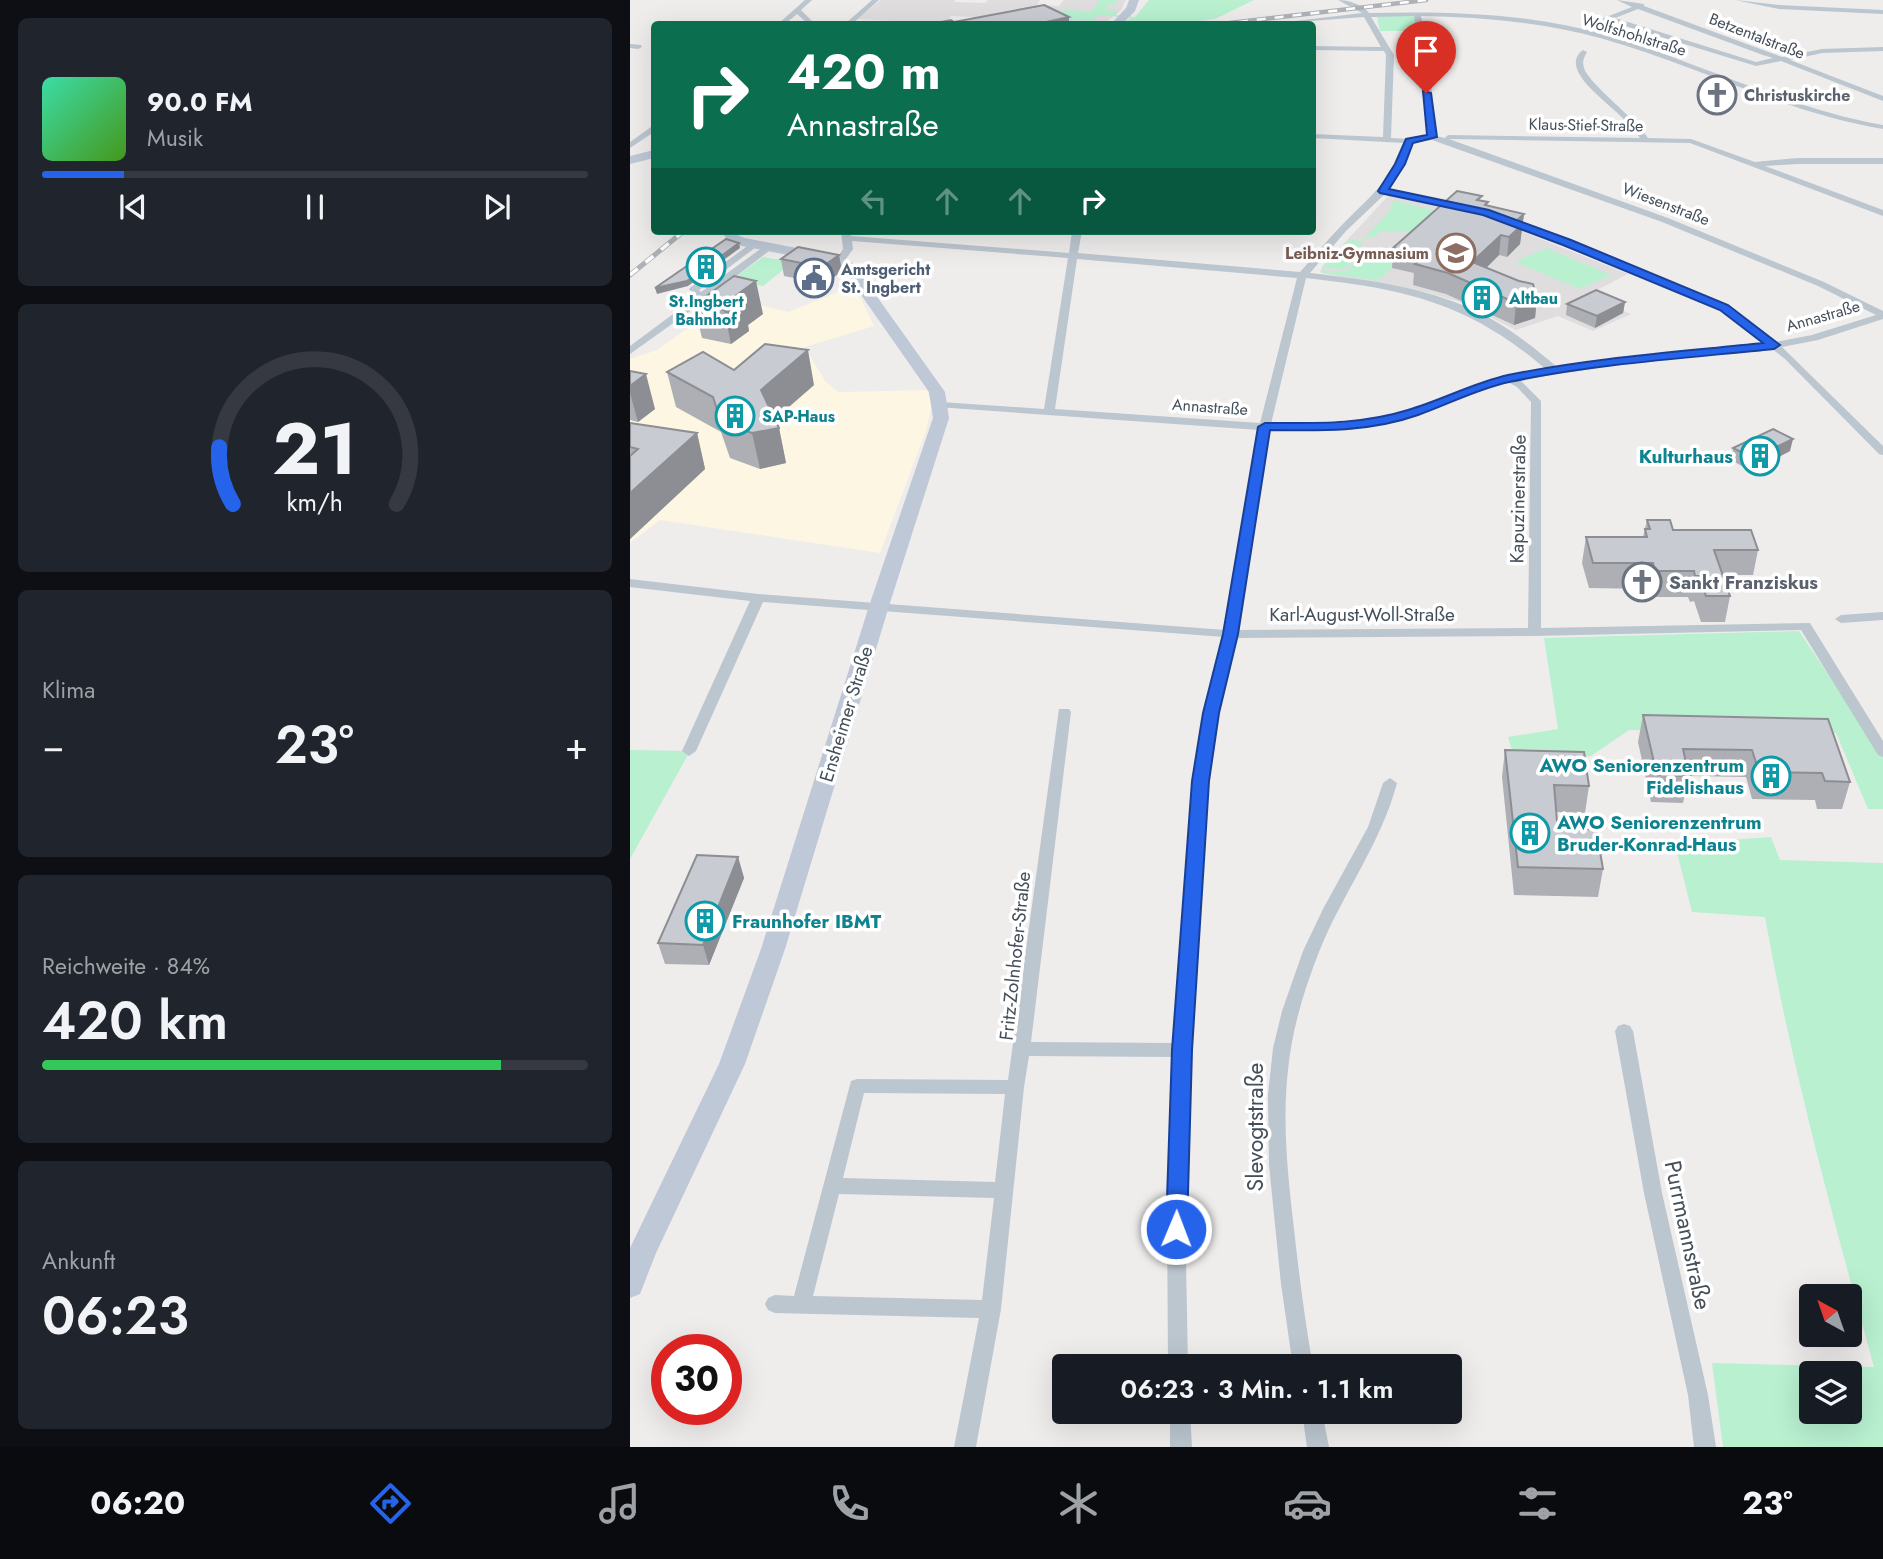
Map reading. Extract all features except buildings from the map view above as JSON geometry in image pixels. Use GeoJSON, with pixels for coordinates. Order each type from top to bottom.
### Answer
{"type":"FeatureCollection","features":[{"type":"Feature","properties":{"kind":"main road"},"geometry":{"type":"LineString","coordinates":[[1119,21],[1131,9],[1134,0]]}},
{"type":"Feature","properties":{"kind":"main road"},"geometry":{"type":"LineString","coordinates":[[630,147],[651,149]]}},
{"type":"Feature","properties":{"kind":"main road"},"geometry":{"type":"LineString","coordinates":[[630,160],[651,156]]}},
{"type":"Feature","properties":{"kind":"main road"},"geometry":{"type":"LineString","coordinates":[[731,235],[753,245],[840,261],[853,271],[937,393],[941,405]]}},
{"type":"Feature","properties":{"kind":"main road","name":"Ensheimer Straße"},"geometry":{"type":"LineString","coordinates":[[630,1285],[673,1184],[732,1064],[773,949],[879,606],[936,436],[941,405]]}},
{"type":"Feature","properties":{"kind":"street"},"geometry":{"type":"LineString","coordinates":[[785,21],[809,0]]}},
{"type":"Feature","properties":{"kind":"street"},"geometry":{"type":"LineString","coordinates":[[852,21],[876,0]]}},
{"type":"Feature","properties":{"kind":"street"},"geometry":{"type":"LineString","coordinates":[[1341,0],[1358,6],[1367,15],[1391,63],[1387,139]]}},
{"type":"Feature","properties":{"kind":"street","name":"Betzentalstraße"},"geometry":{"type":"LineString","coordinates":[[1620,0],[1883,99]]}},
{"type":"Feature","properties":{"kind":"street"},"geometry":{"type":"LineString","coordinates":[[1586,28],[1640,7],[1649,0]]}},
{"type":"Feature","properties":{"kind":"street"},"geometry":{"type":"LineString","coordinates":[[1738,0],[1800,9],[1883,12]]}},
{"type":"Feature","properties":{"kind":"street"},"geometry":{"type":"LineString","coordinates":[[798,11],[809,21]]}},
{"type":"Feature","properties":{"kind":"street"},"geometry":{"type":"LineString","coordinates":[[1417,14],[1424,41],[1426,93],[1432,137]]}},
{"type":"Feature","properties":{"kind":"street","name":"Wolfshohlstraße"},"geometry":{"type":"LineString","coordinates":[[1305,21],[1367,15],[1417,14],[1515,19],[1588,34],[1644,50],[1824,117],[1883,127]]}},
{"type":"Feature","properties":{"kind":"street"},"geometry":{"type":"LineString","coordinates":[[1610,19],[1753,64],[1843,49],[1883,49]]}},
{"type":"Feature","properties":{"kind":"street"},"geometry":{"type":"LineString","coordinates":[[1316,48],[1386,49]]}},
{"type":"Feature","properties":{"kind":"street"},"geometry":{"type":"LineString","coordinates":[[1583,52],[1580,61],[1584,75],[1633,121],[1646,141]]}},
{"type":"Feature","properties":{"kind":"street"},"geometry":{"type":"LineString","coordinates":[[630,147],[651,131]]}},
{"type":"Feature","properties":{"kind":"street","name":"Wiesenstraße"},"geometry":{"type":"LineString","coordinates":[[1316,136],[1409,141],[1432,137],[1665,220],[1821,284],[1883,315]]}},
{"type":"Feature","properties":{"kind":"street","name":"Klaus-Stief-Straße"},"geometry":{"type":"LineString","coordinates":[[1432,137],[1691,141],[1883,214]]}},
{"type":"Feature","properties":{"kind":"street"},"geometry":{"type":"LineString","coordinates":[[1178,1354],[1176,1209],[1182,1050],[1200,781],[1211,713],[1231,634],[1265,427],[1302,276],[1343,229],[1383,191],[1400,164],[1409,141]]}},
{"type":"Feature","properties":{"kind":"street"},"geometry":{"type":"LineString","coordinates":[[1757,164],[1883,161]]}},
{"type":"Feature","properties":{"kind":"street"},"geometry":{"type":"LineString","coordinates":[[1383,191],[1474,210]]}},
{"type":"Feature","properties":{"kind":"street"},"geometry":{"type":"LineString","coordinates":[[1497,216],[1724,307],[1788,356],[1883,452]]}},
{"type":"Feature","properties":{"kind":"street"},"geometry":{"type":"LineString","coordinates":[[840,261],[848,249],[847,235]]}},
{"type":"Feature","properties":{"kind":"street"},"geometry":{"type":"LineString","coordinates":[[857,235],[1302,276],[1380,286],[1459,307],[1510,333],[1555,371]]}},
{"type":"Feature","properties":{"kind":"street"},"geometry":{"type":"LineString","coordinates":[[1049,411],[1076,235]]}},
{"type":"Feature","properties":{"kind":"street"},"geometry":{"type":"LineString","coordinates":[[704,297],[694,289],[753,245]]}},
{"type":"Feature","properties":{"kind":"street"},"geometry":{"type":"LineString","coordinates":[[630,351],[769,247]]}},
{"type":"Feature","properties":{"kind":"street","name":"Annastraße"},"geometry":{"type":"LineString","coordinates":[[941,405],[1265,427],[1351,427],[1412,413],[1479,386],[1509,379],[1657,357],[1774,345],[1814,338],[1883,315]]}},
{"type":"Feature","properties":{"kind":"street","name":"Kapuzinerstraße"},"geometry":{"type":"LineString","coordinates":[[1509,379],[1521,385],[1536,401],[1534,632]]}},
{"type":"Feature","properties":{"kind":"street","name":"Karl-August-Woll-Straße"},"geometry":{"type":"LineString","coordinates":[[630,583],[758,598],[1231,634],[1534,632],[1805,626],[1883,752]]}},
{"type":"Feature","properties":{"kind":"street"},"geometry":{"type":"LineString","coordinates":[[689,751],[758,598]]}},
{"type":"Feature","properties":{"kind":"street"},"geometry":{"type":"LineString","coordinates":[[1841,619],[1883,616]]}},
{"type":"Feature","properties":{"kind":"street","name":"Fritz-Zolnhofer-Straße"},"geometry":{"type":"LineString","coordinates":[[1064,712],[1022,1049],[1182,1050]]}},
{"type":"Feature","properties":{"kind":"street","name":"Slevogtstraße"},"geometry":{"type":"LineString","coordinates":[[1301,1354],[1294,1314],[1277,1149],[1281,1049],[1311,950],[1328,912],[1385,807],[1390,783]]}},
{"type":"Feature","properties":{"kind":"street","name":"Purrmannstraße"},"geometry":{"type":"LineString","coordinates":[[1624,1031],[1661,1233],[1698,1395],[1705,1447]]}},
{"type":"Feature","properties":{"kind":"street"},"geometry":{"type":"LineString","coordinates":[[965,1447],[991,1309],[1015,1087],[1022,1049]]}},
{"type":"Feature","properties":{"kind":"street"},"geometry":{"type":"LineString","coordinates":[[801,1305],[857,1086],[1015,1087]]}},
{"type":"Feature","properties":{"kind":"street"},"geometry":{"type":"LineString","coordinates":[[831,1186],[1003,1190]]}},
{"type":"Feature","properties":{"kind":"street"},"geometry":{"type":"LineString","coordinates":[[775,1304],[991,1309]]}},
{"type":"Feature","properties":{"kind":"street"},"geometry":{"type":"LineString","coordinates":[[1180,1424],[1181,1447]]}},
{"type":"Feature","properties":{"kind":"street"},"geometry":{"type":"LineString","coordinates":[[1314,1424],[1318,1447]]}},
{"type":"Feature","properties":{"kind":"shaded area"},"geometry":{"type":"Polygon","coordinates":[[[881,0],[955,0],[954,2],[985,3],[988,0],[1040,0],[1037,5],[1059,6],[1064,0],[1126,0],[1121,10],[1107,21],[951,16],[947,21],[857,19],[881,0]]]}},
{"type":"Feature","properties":{"kind":"shaded area","name":"Leibniz-Gymnasium"},"geometry":{"type":"Polygon","coordinates":[[[1389,195],[1481,215],[1628,274],[1587,295],[1631,314],[1593,331],[1558,316],[1516,330],[1460,302],[1429,293],[1321,273],[1322,267],[1389,195]]]}},
{"type":"Feature","properties":{"kind":"shaded area"},"geometry":{"type":"Polygon","coordinates":[[[841,291],[860,297],[874,326],[805,347],[825,381],[838,392],[927,390],[932,404],[926,431],[880,553],[660,520],[630,543],[630,359],[657,350],[729,298],[788,312],[841,291]]]}},
{"type":"Feature","properties":{"kind":"green space"},"geometry":{"type":"Polygon","coordinates":[[[1099,0],[1117,0],[1115,5],[1108,4],[1105,10],[1118,11],[1116,15],[1135,17],[1149,0],[1254,0],[1215,19],[1200,21],[1125,21],[1131,18],[1097,15],[1094,21],[1060,20],[1063,10],[1092,11],[1099,0]]]}},
{"type":"Feature","properties":{"kind":"green space"},"geometry":{"type":"Polygon","coordinates":[[[1377,16],[1415,16],[1416,31],[1380,31],[1377,16]]]}},
{"type":"Feature","properties":{"kind":"green space"},"geometry":{"type":"Polygon","coordinates":[[[1394,200],[1439,212],[1417,232],[1381,231],[1374,237],[1363,239],[1389,212],[1394,200]]]}},
{"type":"Feature","properties":{"kind":"green space"},"geometry":{"type":"Polygon","coordinates":[[[1350,239],[1364,243],[1358,248],[1370,250],[1360,259],[1355,257],[1349,262],[1353,263],[1341,270],[1322,267],[1350,239]]]}},
{"type":"Feature","properties":{"kind":"green space"},"geometry":{"type":"Polygon","coordinates":[[[1546,248],[1611,275],[1580,289],[1515,262],[1546,248]]]}},
{"type":"Feature","properties":{"kind":"green space"},"geometry":{"type":"Polygon","coordinates":[[[1372,254],[1400,260],[1382,278],[1373,280],[1320,272],[1343,272],[1372,254]]]}},
{"type":"Feature","properties":{"kind":"green space"},"geometry":{"type":"Polygon","coordinates":[[[763,257],[793,262],[763,286],[732,280],[763,257]]]}},
{"type":"Feature","properties":{"kind":"green space"},"geometry":{"type":"Polygon","coordinates":[[[1799,631],[1883,756],[1883,809],[1868,809],[1836,733],[1629,730],[1591,756],[1516,765],[1508,737],[1558,729],[1544,638],[1799,631]]]}},
{"type":"Feature","properties":{"kind":"green space"},"geometry":{"type":"Polygon","coordinates":[[[630,750],[690,751],[630,859],[630,750]]]}},
{"type":"Feature","properties":{"kind":"green space"},"geometry":{"type":"Polygon","coordinates":[[[1771,837],[1780,860],[1883,863],[1883,1447],[1723,1447],[1712,1363],[1799,1365],[1799,1424],[1862,1424],[1862,1367],[1874,1367],[1862,1322],[1862,1284],[1852,1284],[1829,1199],[1801,1087],[1765,917],[1692,912],[1675,844],[1771,837]]]}},
{"type":"Feature","properties":{"kind":"railway"},"geometry":{"type":"LineString","coordinates":[[1247,21],[1426,0]]}},
{"type":"Feature","properties":{"kind":"railway"},"geometry":{"type":"LineString","coordinates":[[630,275],[679,235]]}},
{"type":"Feature","properties":{"kind":"place","name":"Christuskirche"},"geometry":{"type":"Point","coordinates":[1717,95]}},
{"type":"Feature","properties":{"kind":"place","name":"Leibniz-Gymnasium"},"geometry":{"type":"Point","coordinates":[1456,253]}},
{"type":"Feature","properties":{"kind":"place","name":"St.Ingbert Bahnhof"},"geometry":{"type":"Point","coordinates":[706,267]}},
{"type":"Feature","properties":{"kind":"place","name":"Amtsgericht St. Ingbert"},"geometry":{"type":"Point","coordinates":[814,278]}},
{"type":"Feature","properties":{"kind":"place","name":"Altbau"},"geometry":{"type":"Point","coordinates":[1482,298]}},
{"type":"Feature","properties":{"kind":"place","name":"SAP-Haus"},"geometry":{"type":"Point","coordinates":[735,416]}},
{"type":"Feature","properties":{"kind":"place","name":"Kulturhaus"},"geometry":{"type":"Point","coordinates":[1760,456]}},
{"type":"Feature","properties":{"kind":"place","name":"Sankt Franziskus"},"geometry":{"type":"Point","coordinates":[1642,582]}},
{"type":"Feature","properties":{"kind":"place","name":"AWO Seniorenzentrum Fidelishaus"},"geometry":{"type":"Point","coordinates":[1771,776]}},
{"type":"Feature","properties":{"kind":"place","name":"AWO Seniorenzentrum Bruder-Konrad-Haus"},"geometry":{"type":"Point","coordinates":[1530,833]}},
{"type":"Feature","properties":{"kind":"place","name":"Fraunhofer IBMT"},"geometry":{"type":"Point","coordinates":[705,921]}},
{"type":"Feature","properties":{"kind":"route"},"geometry":{"type":"LineString","coordinates":[[1176,1229],[1182,1050],[1200,781],[1211,713],[1231,634],[1265,427],[1351,427],[1372,424],[1412,413],[1479,386],[1509,379],[1616,362],[1774,345],[1724,307],[1567,243],[1485,212],[1383,191],[1400,164],[1409,141],[1432,137],[1426,93]]}}]}
